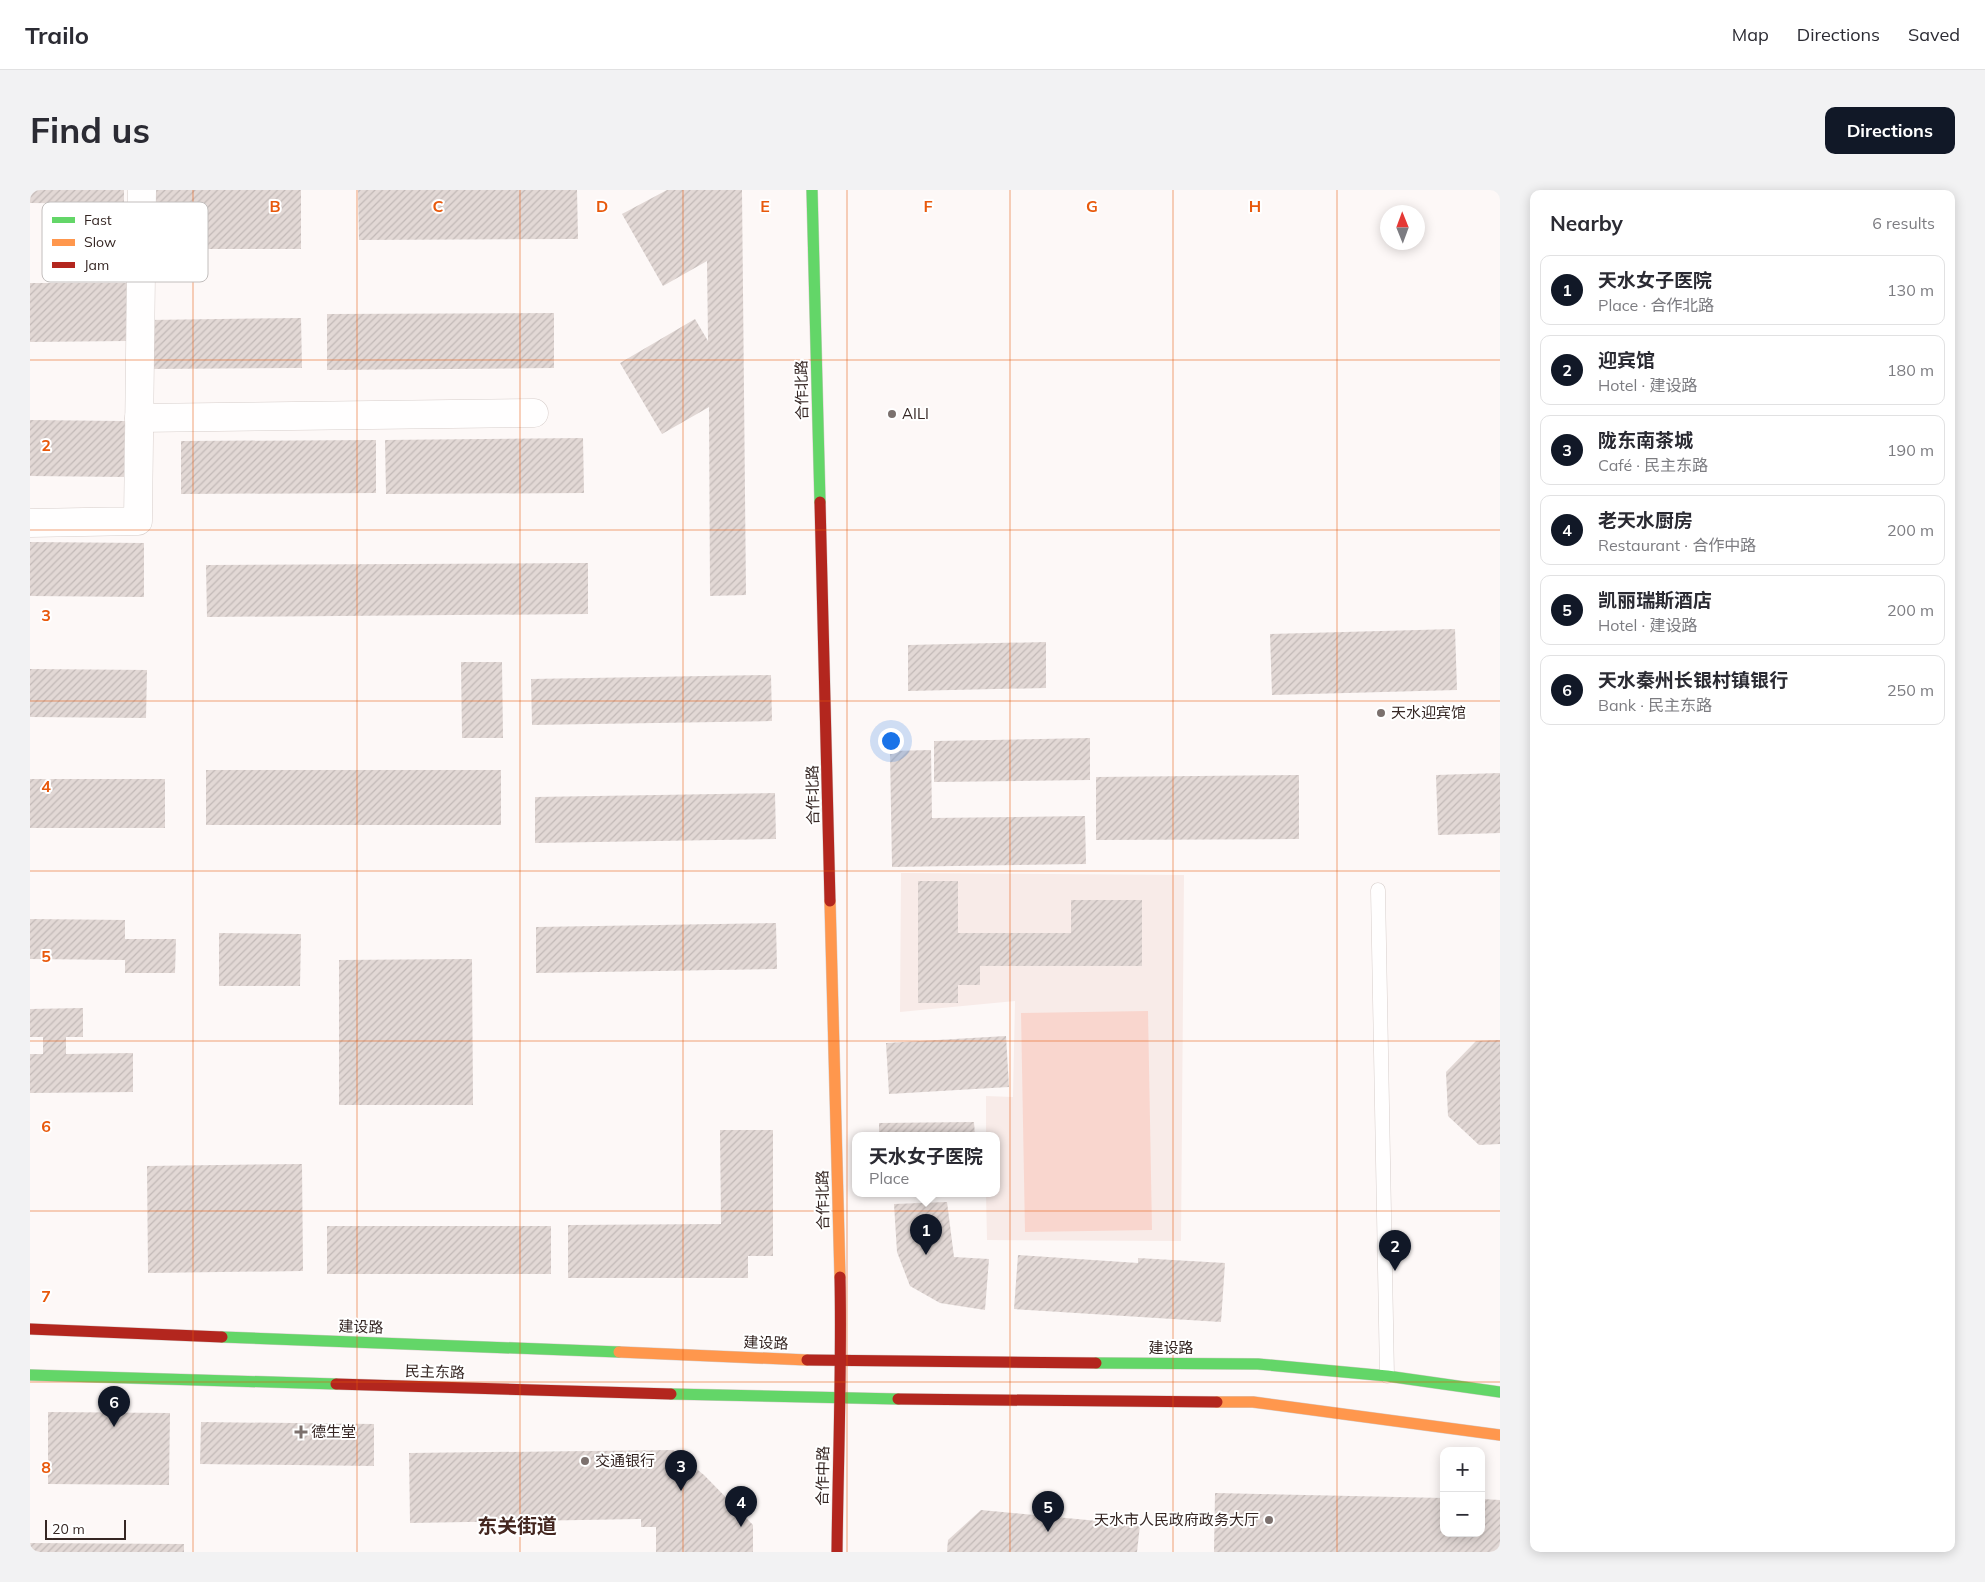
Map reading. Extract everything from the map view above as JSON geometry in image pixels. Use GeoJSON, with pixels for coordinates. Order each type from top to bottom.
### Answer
{"type":"FeatureCollection","features":[{"type":"Feature","properties":{"kind":"main road","name":"合作北路"},"geometry":{"type":"LineString","coordinates":[[812,190],[842,1361],[839,1400]]}},
{"type":"Feature","properties":{"kind":"main road","name":"建设路"},"geometry":{"type":"LineString","coordinates":[[30,1329],[842,1361],[1258,1364],[1387,1376],[1500,1392]]}},
{"type":"Feature","properties":{"kind":"main road","name":"民主东路"},"geometry":{"type":"LineString","coordinates":[[30,1375],[839,1400]]}},
{"type":"Feature","properties":{"kind":"main road"},"geometry":{"type":"LineString","coordinates":[[839,1400],[1253,1402],[1500,1435]]}},
{"type":"Feature","properties":{"kind":"main road","name":"合作中路"},"geometry":{"type":"LineString","coordinates":[[837,1552],[839,1400]]}},
{"type":"Feature","properties":{"kind":"street"},"geometry":{"type":"LineString","coordinates":[[30,522],[138,521],[141,282]]}},
{"type":"Feature","properties":{"kind":"street"},"geometry":{"type":"LineString","coordinates":[[139,418],[534,413]]}},
{"type":"Feature","properties":{"kind":"lane"},"geometry":{"type":"LineString","coordinates":[[1378,890],[1387,1376]]}},
{"type":"Feature","properties":{"kind":"shaded area"},"geometry":{"type":"Polygon","coordinates":[[[901,873],[1184,875],[1181,1241],[987,1240],[986,1197],[1000,1197],[1000,1132],[986,1132],[986,1096],[1013,1097],[1015,1001],[900,1012],[901,873]]]}},
{"type":"Feature","properties":{"kind":"shaded area"},"geometry":{"type":"Polygon","coordinates":[[[1148,1011],[1152,1230],[1025,1232],[1021,1013],[1148,1011]]]}},
{"type":"Feature","properties":{"kind":"building"},"geometry":{"type":"Polygon","coordinates":[[[30,190],[124,190],[124,202],[30,203],[30,190]]]}},
{"type":"Feature","properties":{"kind":"building"},"geometry":{"type":"Polygon","coordinates":[[[155,190],[301,190],[301,249],[208,249],[208,202],[155,202],[155,190]]]}},
{"type":"Feature","properties":{"kind":"building"},"geometry":{"type":"Polygon","coordinates":[[[358,190],[577,190],[578,239],[359,240],[358,190]]]}},
{"type":"Feature","properties":{"kind":"building"},"geometry":{"type":"Polygon","coordinates":[[[667,190],[742,190],[746,595],[710,596],[709,407],[662,434],[620,363],[695,319],[708,341],[707,261],[663,286],[622,214],[667,190]]]}},
{"type":"Feature","properties":{"kind":"building"},"geometry":{"type":"Polygon","coordinates":[[[30,283],[127,283],[127,341],[30,342],[30,283]]]}},
{"type":"Feature","properties":{"kind":"building"},"geometry":{"type":"Polygon","coordinates":[[[554,313],[554,368],[327,370],[327,314],[554,313]]]}},
{"type":"Feature","properties":{"kind":"building"},"geometry":{"type":"Polygon","coordinates":[[[301,318],[302,368],[148,369],[148,320],[301,318]]]}},
{"type":"Feature","properties":{"kind":"building"},"geometry":{"type":"Polygon","coordinates":[[[30,420],[125,421],[124,477],[30,476],[30,420]]]}},
{"type":"Feature","properties":{"kind":"building"},"geometry":{"type":"Polygon","coordinates":[[[583,438],[584,493],[386,494],[385,440],[583,438]]]}},
{"type":"Feature","properties":{"kind":"building"},"geometry":{"type":"Polygon","coordinates":[[[376,440],[376,493],[181,494],[181,441],[376,440]]]}},
{"type":"Feature","properties":{"kind":"building"},"geometry":{"type":"Polygon","coordinates":[[[30,542],[144,543],[144,597],[30,596],[30,542]]]}},
{"type":"Feature","properties":{"kind":"building"},"geometry":{"type":"Polygon","coordinates":[[[588,563],[588,614],[207,617],[206,565],[588,563]]]}},
{"type":"Feature","properties":{"kind":"building"},"geometry":{"type":"Polygon","coordinates":[[[1455,629],[1457,690],[1272,695],[1270,634],[1455,629]]]}},
{"type":"Feature","properties":{"kind":"building"},"geometry":{"type":"Polygon","coordinates":[[[1046,642],[1046,688],[908,691],[908,645],[1046,642]]]}},
{"type":"Feature","properties":{"kind":"building"},"geometry":{"type":"Polygon","coordinates":[[[461,662],[502,662],[503,738],[462,738],[461,662]]]}},
{"type":"Feature","properties":{"kind":"building"},"geometry":{"type":"Polygon","coordinates":[[[30,669],[147,670],[146,718],[30,717],[30,669]]]}},
{"type":"Feature","properties":{"kind":"building"},"geometry":{"type":"Polygon","coordinates":[[[771,675],[772,721],[532,725],[531,679],[771,675]]]}},
{"type":"Feature","properties":{"kind":"building"},"geometry":{"type":"Polygon","coordinates":[[[1090,738],[1090,780],[934,782],[934,741],[1090,738]]]}},
{"type":"Feature","properties":{"kind":"building"},"geometry":{"type":"Polygon","coordinates":[[[931,750],[932,818],[1085,816],[1086,864],[892,867],[890,751],[931,750]]]}},
{"type":"Feature","properties":{"kind":"building"},"geometry":{"type":"Polygon","coordinates":[[[206,770],[501,770],[501,825],[206,825],[206,770]]]}},
{"type":"Feature","properties":{"kind":"building"},"geometry":{"type":"Polygon","coordinates":[[[1500,773],[1500,833],[1438,835],[1436,775],[1500,773]]]}},
{"type":"Feature","properties":{"kind":"building"},"geometry":{"type":"Polygon","coordinates":[[[1299,775],[1299,839],[1096,840],[1096,777],[1299,775]]]}},
{"type":"Feature","properties":{"kind":"building"},"geometry":{"type":"Polygon","coordinates":[[[30,779],[165,779],[165,828],[30,828],[30,779]]]}},
{"type":"Feature","properties":{"kind":"building"},"geometry":{"type":"Polygon","coordinates":[[[775,793],[776,839],[535,843],[535,797],[775,793]]]}},
{"type":"Feature","properties":{"kind":"building"},"geometry":{"type":"Polygon","coordinates":[[[918,881],[958,881],[958,933],[1071,933],[1071,900],[1142,900],[1142,966],[980,966],[980,985],[958,985],[958,1003],[918,1003],[918,881]]]}},
{"type":"Feature","properties":{"kind":"building"},"geometry":{"type":"Polygon","coordinates":[[[30,919],[125,920],[125,939],[176,939],[175,973],[125,973],[125,960],[30,959],[30,919]]]}},
{"type":"Feature","properties":{"kind":"building"},"geometry":{"type":"Polygon","coordinates":[[[776,923],[777,969],[536,973],[536,927],[776,923]]]}},
{"type":"Feature","properties":{"kind":"building"},"geometry":{"type":"Polygon","coordinates":[[[219,933],[301,934],[300,986],[219,986],[219,933]]]}},
{"type":"Feature","properties":{"kind":"building"},"geometry":{"type":"Polygon","coordinates":[[[472,959],[473,1105],[339,1105],[339,960],[472,959]]]}},
{"type":"Feature","properties":{"kind":"building"},"geometry":{"type":"Polygon","coordinates":[[[83,1008],[83,1037],[66,1037],[66,1054],[133,1053],[133,1092],[30,1093],[30,1054],[43,1054],[43,1037],[30,1037],[30,1009],[83,1008]]]}},
{"type":"Feature","properties":{"kind":"building"},"geometry":{"type":"Polygon","coordinates":[[[1006,1036],[1009,1087],[889,1094],[886,1043],[1006,1036]]]}},
{"type":"Feature","properties":{"kind":"building"},"geometry":{"type":"Polygon","coordinates":[[[1500,1040],[1500,1144],[1479,1145],[1448,1116],[1446,1072],[1476,1041],[1500,1040]]]}},
{"type":"Feature","properties":{"kind":"building"},"geometry":{"type":"Polygon","coordinates":[[[974,1122],[975,1132],[879,1132],[879,1123],[974,1122]]]}},
{"type":"Feature","properties":{"kind":"building"},"geometry":{"type":"Polygon","coordinates":[[[720,1130],[773,1130],[773,1256],[748,1256],[748,1278],[568,1278],[568,1225],[721,1224],[720,1130]]]}},
{"type":"Feature","properties":{"kind":"building"},"geometry":{"type":"Polygon","coordinates":[[[302,1164],[303,1271],[148,1273],[147,1166],[302,1164]]]}},
{"type":"Feature","properties":{"kind":"building"},"geometry":{"type":"Polygon","coordinates":[[[947,1202],[954,1257],[989,1259],[985,1310],[940,1303],[910,1286],[897,1252],[894,1204],[947,1202]]]}},
{"type":"Feature","properties":{"kind":"building"},"geometry":{"type":"Polygon","coordinates":[[[327,1226],[551,1226],[551,1274],[327,1274],[327,1226]]]}},
{"type":"Feature","properties":{"kind":"building"},"geometry":{"type":"Polygon","coordinates":[[[1018,1255],[1138,1263],[1138,1258],[1225,1263],[1221,1322],[1014,1309],[1018,1255]]]}},
{"type":"Feature","properties":{"kind":"building"},"geometry":{"type":"Polygon","coordinates":[[[48,1412],[170,1413],[169,1485],[48,1484],[48,1412]]]}},
{"type":"Feature","properties":{"kind":"building"},"geometry":{"type":"Polygon","coordinates":[[[201,1422],[374,1424],[374,1466],[200,1464],[201,1422]]]}},
{"type":"Feature","properties":{"kind":"building"},"geometry":{"type":"Polygon","coordinates":[[[673,1450],[704,1475],[753,1525],[753,1552],[656,1552],[656,1527],[641,1527],[641,1519],[410,1523],[409,1453],[673,1450]]]}},
{"type":"Feature","properties":{"kind":"building"},"geometry":{"type":"Polygon","coordinates":[[[1215,1493],[1440,1498],[1440,1537],[1485,1537],[1485,1499],[1500,1500],[1500,1552],[1214,1552],[1215,1493]]]}},
{"type":"Feature","properties":{"kind":"building"},"geometry":{"type":"Polygon","coordinates":[[[981,1510],[1140,1525],[1137,1552],[947,1552],[948,1540],[981,1510]]]}},
{"type":"Feature","properties":{"kind":"building"},"geometry":{"type":"Polygon","coordinates":[[[30,1543],[184,1544],[184,1552],[30,1552],[30,1543]]]}},
{"type":"Feature","properties":{"kind":"traffic: fast"},"geometry":{"type":"LineString","coordinates":[[812,190],[820,502]]}},
{"type":"Feature","properties":{"kind":"traffic: fast"},"geometry":{"type":"LineString","coordinates":[[222,1337],[619,1352]]}},
{"type":"Feature","properties":{"kind":"traffic: fast"},"geometry":{"type":"LineString","coordinates":[[1096,1363],[1258,1364],[1387,1376],[1500,1392]]}},
{"type":"Feature","properties":{"kind":"traffic: fast"},"geometry":{"type":"LineString","coordinates":[[30,1375],[336,1384]]}},
{"type":"Feature","properties":{"kind":"traffic: fast"},"geometry":{"type":"LineString","coordinates":[[671,1394],[898,1399]]}},
{"type":"Feature","properties":{"kind":"traffic: slow"},"geometry":{"type":"LineString","coordinates":[[830,901],[840,1277]]}},
{"type":"Feature","properties":{"kind":"traffic: slow"},"geometry":{"type":"LineString","coordinates":[[619,1352],[807,1360]]}},
{"type":"Feature","properties":{"kind":"traffic: slow"},"geometry":{"type":"LineString","coordinates":[[1217,1402],[1253,1402],[1500,1435]]}},
{"type":"Feature","properties":{"kind":"traffic: jam"},"geometry":{"type":"LineString","coordinates":[[820,502],[830,901]]}},
{"type":"Feature","properties":{"kind":"traffic: jam"},"geometry":{"type":"LineString","coordinates":[[837,1552],[840,1277]]}},
{"type":"Feature","properties":{"kind":"traffic: jam"},"geometry":{"type":"LineString","coordinates":[[30,1329],[222,1337]]}},
{"type":"Feature","properties":{"kind":"traffic: jam"},"geometry":{"type":"LineString","coordinates":[[807,1360],[1096,1363]]}},
{"type":"Feature","properties":{"kind":"traffic: jam"},"geometry":{"type":"LineString","coordinates":[[336,1384],[671,1394]]}},
{"type":"Feature","properties":{"kind":"traffic: jam"},"geometry":{"type":"LineString","coordinates":[[898,1399],[1217,1402]]}},
{"type":"Feature","properties":{"kind":"place","name":"AILI"},"geometry":{"type":"Point","coordinates":[892,414]}},
{"type":"Feature","properties":{"kind":"place","name":"天水迎宾馆"},"geometry":{"type":"Point","coordinates":[1381,713]}},
{"type":"Feature","properties":{"kind":"place","name":"天水女子医院"},"geometry":{"type":"Point","coordinates":[926,1255]}},
{"type":"Feature","properties":{"kind":"place","name":"迎宾馆"},"geometry":{"type":"Point","coordinates":[1395,1271]}},
{"type":"Feature","properties":{"kind":"place","name":"天水秦州长银村镇银行"},"geometry":{"type":"Point","coordinates":[114,1427]}},
{"type":"Feature","properties":{"kind":"place","name":"德生堂"},"geometry":{"type":"Point","coordinates":[301,1432]}},
{"type":"Feature","properties":{"kind":"place","name":"交通银行"},"geometry":{"type":"Point","coordinates":[585,1461]}},
{"type":"Feature","properties":{"kind":"place","name":"陇东南茶城"},"geometry":{"type":"Point","coordinates":[681,1491]}},
{"type":"Feature","properties":{"kind":"place","name":"天水市人民政府政务大厅"},"geometry":{"type":"Point","coordinates":[1269,1520]}},
{"type":"Feature","properties":{"kind":"place","name":"老天水厨房"},"geometry":{"type":"Point","coordinates":[741,1527]}},
{"type":"Feature","properties":{"kind":"place","name":"凯丽瑞斯酒店"},"geometry":{"type":"Point","coordinates":[1048,1532]}},
{"type":"Feature","properties":{"kind":"district","name":"东关街道"},"geometry":{"type":"Point","coordinates":[517,1526]}}]}
